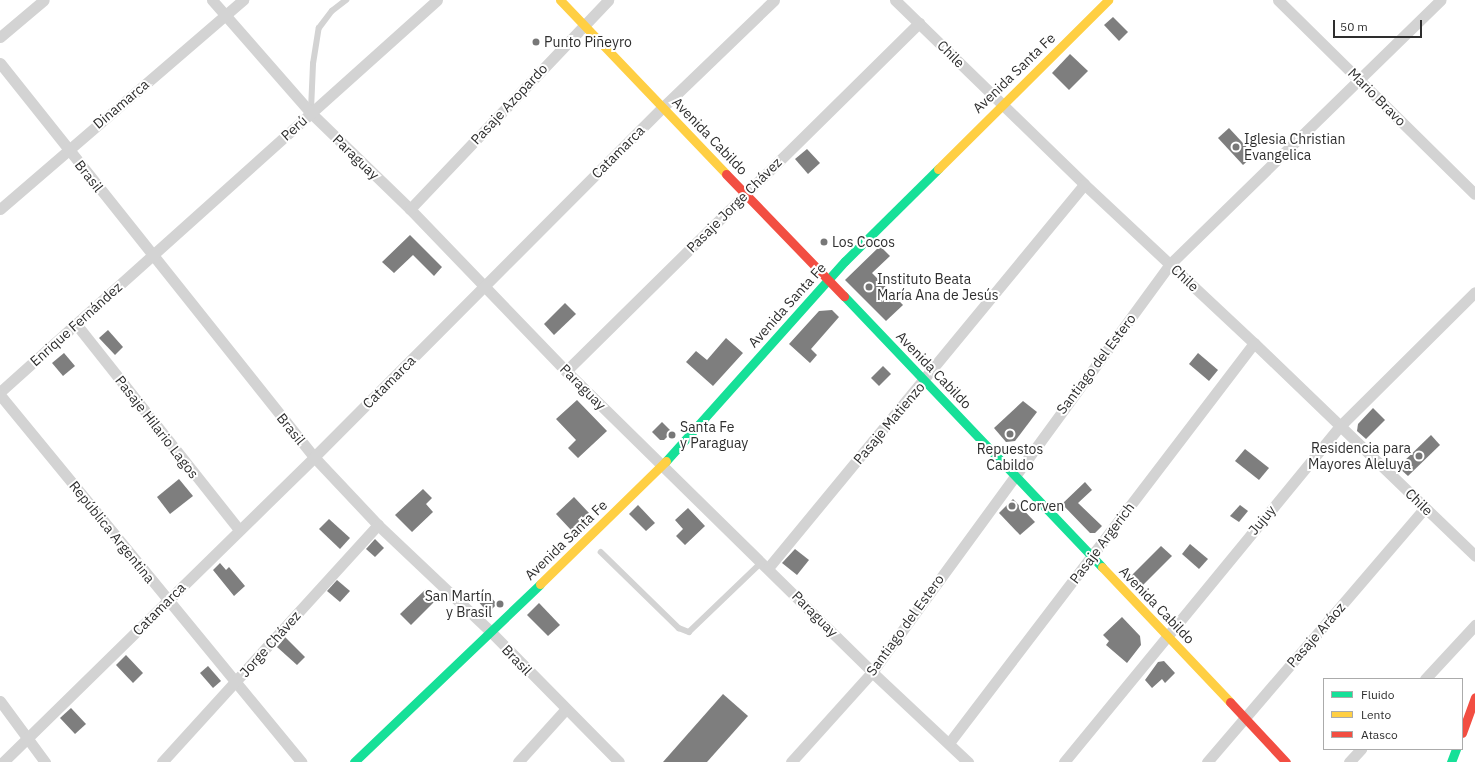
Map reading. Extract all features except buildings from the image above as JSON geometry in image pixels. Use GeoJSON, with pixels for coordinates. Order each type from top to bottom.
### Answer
{"type":"FeatureCollection","features":[{"type":"Feature","properties":{"kind":"street"},"geometry":{"type":"LineString","coordinates":[[0,37],[44,0]]}},
{"type":"Feature","properties":{"kind":"street","name":"Paraguay"},"geometry":{"type":"LineString","coordinates":[[212,0],[311,113],[410,209],[566,371],[765,565],[872,672],[968,762]]}},
{"type":"Feature","properties":{"kind":"street","name":"Dinamarca"},"geometry":{"type":"LineString","coordinates":[[0,209],[243,0]]}},
{"type":"Feature","properties":{"kind":"street","name":"Perú"},"geometry":{"type":"LineString","coordinates":[[151,255],[436,0]]}},
{"type":"Feature","properties":{"kind":"street","name":"Avenida Cabildo"},"geometry":{"type":"LineString","coordinates":[[560,0],[1014,474],[1286,762]]}},
{"type":"Feature","properties":{"kind":"street","name":"Pasaje Azopardo"},"geometry":{"type":"LineString","coordinates":[[410,209],[608,0]]}},
{"type":"Feature","properties":{"kind":"street","name":"Catamarca"},"geometry":{"type":"LineString","coordinates":[[4,762],[314,457],[663,107],[774,0]]}},
{"type":"Feature","properties":{"kind":"street","name":"Chile"},"geometry":{"type":"LineString","coordinates":[[895,0],[1084,184],[1254,343],[1475,556]]}},
{"type":"Feature","properties":{"kind":"street","name":"Avenida Santa Fe"},"geometry":{"type":"LineString","coordinates":[[354,762],[662,466],[828,280],[1001,104],[1108,0]]}},
{"type":"Feature","properties":{"kind":"street","name":"Mario Bravo"},"geometry":{"type":"LineString","coordinates":[[1278,0],[1475,194]]}},
{"type":"Feature","properties":{"kind":"street","name":"Santiago del Estero"},"geometry":{"type":"LineString","coordinates":[[791,762],[872,672],[1014,474],[1170,264],[1441,0]]}},
{"type":"Feature","properties":{"kind":"street","name":"Pasaje Jorge Chávez"},"geometry":{"type":"LineString","coordinates":[[566,371],[919,23]]}},
{"type":"Feature","properties":{"kind":"street","name":"Brasil"},"geometry":{"type":"LineString","coordinates":[[0,63],[151,255],[314,457],[378,525],[490,632],[565,710],[618,762]]}},
{"type":"Feature","properties":{"kind":"street","name":"Pasaje Matienzo"},"geometry":{"type":"LineString","coordinates":[[765,565],[924,380],[1084,184]]}},
{"type":"Feature","properties":{"kind":"street","name":"Enrique Fernández"},"geometry":{"type":"LineString","coordinates":[[0,394],[151,255]]}},
{"type":"Feature","properties":{"kind":"street","name":"Jujuy"},"geometry":{"type":"LineString","coordinates":[[1064,762],[1166,635],[1340,426],[1475,292]]}},
{"type":"Feature","properties":{"kind":"street","name":"Pasaje Hilario Lagos"},"geometry":{"type":"LineString","coordinates":[[76,324],[239,530]]}},
{"type":"Feature","properties":{"kind":"street","name":"Pasaje Argerich"},"geometry":{"type":"LineString","coordinates":[[949,743],[1254,343]]}},
{"type":"Feature","properties":{"kind":"street","name":"República Argentina"},"geometry":{"type":"LineString","coordinates":[[0,394],[300,762]]}},
{"type":"Feature","properties":{"kind":"street","name":"Pasaje Aráoz"},"geometry":{"type":"LineString","coordinates":[[1207,762],[1425,508]]}},
{"type":"Feature","properties":{"kind":"street","name":"Jorge Chávez"},"geometry":{"type":"LineString","coordinates":[[162,762],[378,525]]}},
{"type":"Feature","properties":{"kind":"street"},"geometry":{"type":"LineString","coordinates":[[1426,678],[1475,625]]}},
{"type":"Feature","properties":{"kind":"street"},"geometry":{"type":"LineString","coordinates":[[1463,730],[1475,697]]}},
{"type":"Feature","properties":{"kind":"street"},"geometry":{"type":"LineString","coordinates":[[0,701],[45,762]]}},
{"type":"Feature","properties":{"kind":"street"},"geometry":{"type":"LineString","coordinates":[[518,762],[565,710]]}},
{"type":"Feature","properties":{"kind":"street"},"geometry":{"type":"LineString","coordinates":[[1349,762],[1360,750]]}},
{"type":"Feature","properties":{"kind":"street"},"geometry":{"type":"LineString","coordinates":[[1451,762],[1456,750]]}},
{"type":"Feature","properties":{"kind":"lane"},"geometry":{"type":"LineString","coordinates":[[311,113],[311,82],[320,28],[332,11],[346,0]]}},
{"type":"Feature","properties":{"kind":"lane"},"geometry":{"type":"LineString","coordinates":[[601,552],[679,628],[689,632],[765,565]]}},
{"type":"Feature","properties":{"kind":"traffic: fast"},"geometry":{"type":"LineString","coordinates":[[666,461],[845,261],[938,169]]}},
{"type":"Feature","properties":{"kind":"traffic: fast"},"geometry":{"type":"LineString","coordinates":[[844,296],[1102,567]]}},
{"type":"Feature","properties":{"kind":"traffic: fast"},"geometry":{"type":"LineString","coordinates":[[354,762],[540,584]]}},
{"type":"Feature","properties":{"kind":"traffic: fast"},"geometry":{"type":"LineString","coordinates":[[1451,762],[1456,750]]}},
{"type":"Feature","properties":{"kind":"traffic: slow"},"geometry":{"type":"LineString","coordinates":[[560,0],[726,174]]}},
{"type":"Feature","properties":{"kind":"traffic: slow"},"geometry":{"type":"LineString","coordinates":[[938,169],[1108,0]]}},
{"type":"Feature","properties":{"kind":"traffic: slow"},"geometry":{"type":"LineString","coordinates":[[540,584],[666,461]]}},
{"type":"Feature","properties":{"kind":"traffic: slow"},"geometry":{"type":"LineString","coordinates":[[1102,567],[1230,702]]}},
{"type":"Feature","properties":{"kind":"traffic: jam"},"geometry":{"type":"LineString","coordinates":[[726,174],[844,296]]}},
{"type":"Feature","properties":{"kind":"traffic: jam"},"geometry":{"type":"LineString","coordinates":[[1463,730],[1475,697]]}},
{"type":"Feature","properties":{"kind":"traffic: jam"},"geometry":{"type":"LineString","coordinates":[[1230,702],[1286,762]]}},
{"type":"Feature","properties":{"kind":"place","name":"Punto Piñeyro"},"geometry":{"type":"Point","coordinates":[536,42]}},
{"type":"Feature","properties":{"kind":"place","name":"Iglesia Christian Evangelica"},"geometry":{"type":"Point","coordinates":[1236,147]}},
{"type":"Feature","properties":{"kind":"place","name":"Los Cocos"},"geometry":{"type":"Point","coordinates":[824,242]}},
{"type":"Feature","properties":{"kind":"place","name":"Instituto Beata María Ana de Jesús"},"geometry":{"type":"Point","coordinates":[869,287]}},
{"type":"Feature","properties":{"kind":"place","name":"Repuestos Cabildo"},"geometry":{"type":"Point","coordinates":[1010,434]}},
{"type":"Feature","properties":{"kind":"place","name":"Santa Fe y Paraguay"},"geometry":{"type":"Point","coordinates":[672,435]}},
{"type":"Feature","properties":{"kind":"place","name":"Residencia para Mayores Aleluya"},"geometry":{"type":"Point","coordinates":[1419,456]}},
{"type":"Feature","properties":{"kind":"place","name":"Corven"},"geometry":{"type":"Point","coordinates":[1012,506]}},
{"type":"Feature","properties":{"kind":"place","name":"San Martín y Brasil"},"geometry":{"type":"Point","coordinates":[500,604]}}]}
